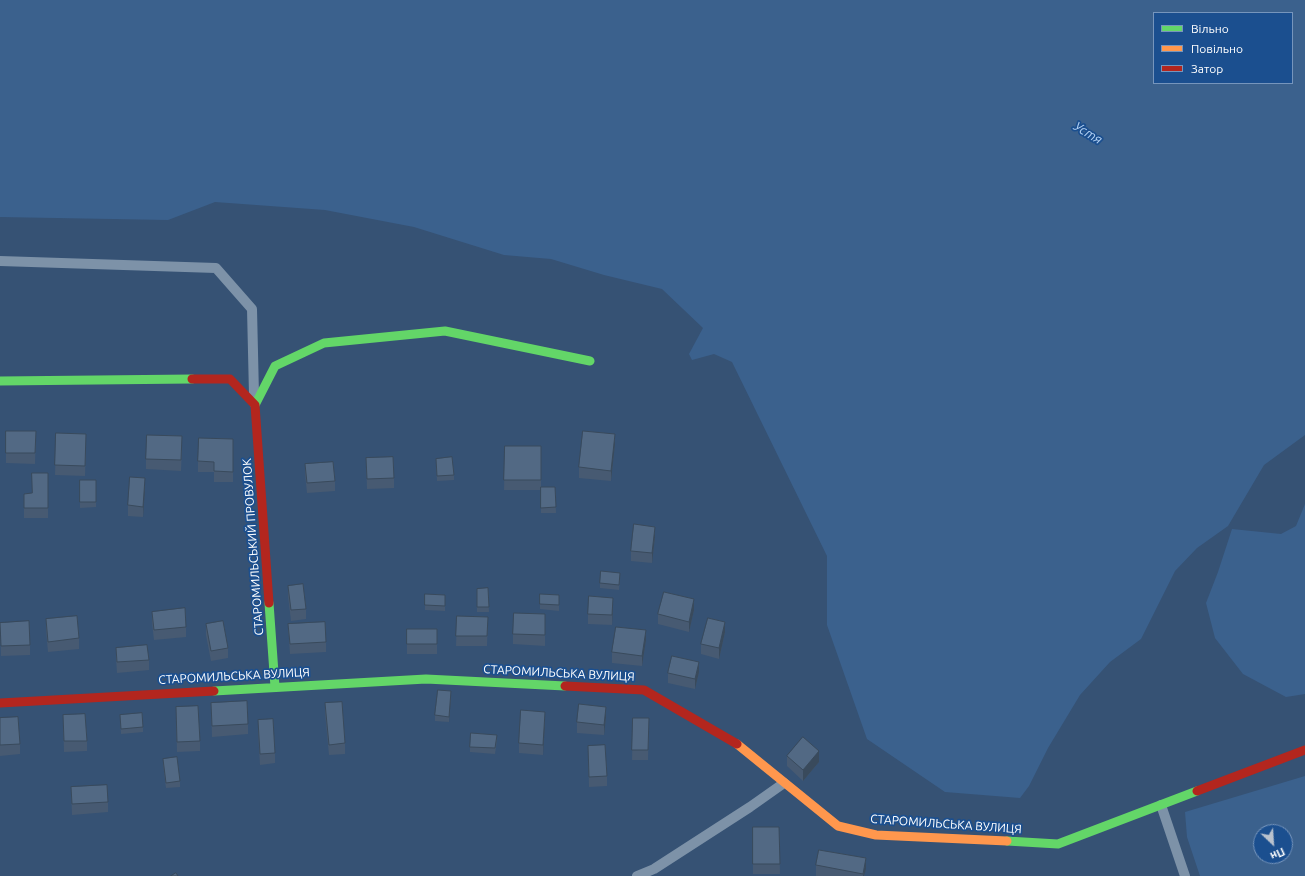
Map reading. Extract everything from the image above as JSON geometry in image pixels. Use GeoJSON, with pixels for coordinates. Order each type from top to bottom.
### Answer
{"type":"FeatureCollection","features":[{"type":"Feature","properties":{"kind":"street"},"geometry":{"type":"LineString","coordinates":[[0,381],[230,379],[255,405],[275,366],[324,344],[445,331],[590,361]]}},
{"type":"Feature","properties":{"kind":"street","name":"СТАРОМИЛЬСЬКИЙ ПРОВУЛОК"},"geometry":{"type":"LineString","coordinates":[[255,405],[275,687]]}},
{"type":"Feature","properties":{"kind":"street","name":"СТАРОМИЛЬСЬКА ВУЛИЦЯ"},"geometry":{"type":"LineString","coordinates":[[0,703],[426,679],[644,690],[731,739],[838,826],[876,835],[1058,844],[1305,750]]}},
{"type":"Feature","properties":{"kind":"lane"},"geometry":{"type":"LineString","coordinates":[[0,261],[216,268],[252,310],[255,405]]}},
{"type":"Feature","properties":{"kind":"lane"},"geometry":{"type":"LineString","coordinates":[[637,876],[660,865],[750,807],[784,783]]}},
{"type":"Feature","properties":{"kind":"lane"},"geometry":{"type":"LineString","coordinates":[[1161,805],[1185,876]]}},
{"type":"Feature","properties":{"kind":"water","name":"Устя"},"geometry":{"type":"Polygon","coordinates":[[[0,0],[1305,0],[1305,435],[1264,465],[1228,526],[1197,548],[1175,571],[1141,639],[1110,662],[1080,695],[1048,748],[1029,786],[1020,798],[945,792],[867,739],[827,625],[827,556],[732,362],[714,354],[692,360],[689,354],[703,328],[662,289],[604,275],[551,259],[504,255],[414,227],[325,210],[215,202],[168,220],[0,217],[0,0]]]}},
{"type":"Feature","properties":{"kind":"water"},"geometry":{"type":"Polygon","coordinates":[[[1305,504],[1305,694],[1286,697],[1243,674],[1215,638],[1206,603],[1232,529],[1281,534],[1296,526],[1305,504]]]}},
{"type":"Feature","properties":{"kind":"water"},"geometry":{"type":"Polygon","coordinates":[[[1305,776],[1305,876],[1200,876],[1187,837],[1185,812],[1305,776]]]}},
{"type":"Feature","properties":{"kind":"building"},"geometry":{"type":"Polygon","coordinates":[[[6,431],[36,431],[35,453],[6,453],[6,431]]]}},
{"type":"Feature","properties":{"kind":"building"},"geometry":{"type":"Polygon","coordinates":[[[583,431],[615,434],[611,471],[579,467],[583,431]]]}},
{"type":"Feature","properties":{"kind":"building"},"geometry":{"type":"Polygon","coordinates":[[[56,433],[86,434],[85,466],[55,465],[56,433]]]}},
{"type":"Feature","properties":{"kind":"building"},"geometry":{"type":"Polygon","coordinates":[[[147,435],[182,436],[181,460],[146,459],[147,435]]]}},
{"type":"Feature","properties":{"kind":"building"},"geometry":{"type":"Polygon","coordinates":[[[199,438],[233,439],[233,472],[214,471],[214,462],[198,461],[199,438]]]}},
{"type":"Feature","properties":{"kind":"building"},"geometry":{"type":"Polygon","coordinates":[[[505,446],[541,446],[541,480],[504,480],[505,446]]]}},
{"type":"Feature","properties":{"kind":"building"},"geometry":{"type":"Polygon","coordinates":[[[393,457],[394,478],[367,479],[366,458],[393,457]]]}},
{"type":"Feature","properties":{"kind":"building"},"geometry":{"type":"Polygon","coordinates":[[[452,457],[454,475],[437,476],[436,459],[452,457]]]}},
{"type":"Feature","properties":{"kind":"building"},"geometry":{"type":"Polygon","coordinates":[[[333,462],[335,481],[307,483],[305,464],[333,462]]]}},
{"type":"Feature","properties":{"kind":"building"},"geometry":{"type":"Polygon","coordinates":[[[32,473],[48,473],[48,508],[24,508],[24,494],[32,493],[32,473]]]}},
{"type":"Feature","properties":{"kind":"building"},"geometry":{"type":"Polygon","coordinates":[[[130,477],[145,478],[143,507],[128,505],[130,477]]]}},
{"type":"Feature","properties":{"kind":"building"},"geometry":{"type":"Polygon","coordinates":[[[80,480],[96,480],[96,502],[80,502],[80,480]]]}},
{"type":"Feature","properties":{"kind":"building"},"geometry":{"type":"Polygon","coordinates":[[[541,487],[555,487],[556,507],[541,508],[541,487]]]}},
{"type":"Feature","properties":{"kind":"building"},"geometry":{"type":"Polygon","coordinates":[[[634,524],[655,527],[652,553],[631,551],[634,524]]]}},
{"type":"Feature","properties":{"kind":"building"},"geometry":{"type":"Polygon","coordinates":[[[601,571],[620,573],[619,585],[600,583],[601,571]]]}},
{"type":"Feature","properties":{"kind":"building"},"geometry":{"type":"Polygon","coordinates":[[[303,584],[306,609],[291,610],[288,586],[303,584]]]}},
{"type":"Feature","properties":{"kind":"building"},"geometry":{"type":"Polygon","coordinates":[[[488,588],[489,607],[477,607],[477,589],[488,588]]]}},
{"type":"Feature","properties":{"kind":"building"},"geometry":{"type":"Polygon","coordinates":[[[664,592],[694,599],[689,622],[658,614],[664,592]]]}},
{"type":"Feature","properties":{"kind":"building"},"geometry":{"type":"Polygon","coordinates":[[[425,594],[445,595],[445,606],[425,605],[425,594]]]}},
{"type":"Feature","properties":{"kind":"building"},"geometry":{"type":"Polygon","coordinates":[[[540,594],[559,595],[559,605],[540,604],[540,594]]]}},
{"type":"Feature","properties":{"kind":"building"},"geometry":{"type":"Polygon","coordinates":[[[589,596],[613,598],[612,615],[588,614],[589,596]]]}},
{"type":"Feature","properties":{"kind":"building"},"geometry":{"type":"Polygon","coordinates":[[[185,608],[186,627],[154,630],[152,612],[185,608]]]}},
{"type":"Feature","properties":{"kind":"building"},"geometry":{"type":"Polygon","coordinates":[[[514,613],[545,614],[545,635],[513,634],[514,613]]]}},
{"type":"Feature","properties":{"kind":"building"},"geometry":{"type":"Polygon","coordinates":[[[77,616],[79,638],[48,642],[46,619],[77,616]]]}},
{"type":"Feature","properties":{"kind":"building"},"geometry":{"type":"Polygon","coordinates":[[[457,616],[488,617],[487,636],[456,636],[457,616]]]}},
{"type":"Feature","properties":{"kind":"building"},"geometry":{"type":"Polygon","coordinates":[[[708,618],[725,622],[719,648],[701,644],[708,618]]]}},
{"type":"Feature","properties":{"kind":"building"},"geometry":{"type":"Polygon","coordinates":[[[29,621],[30,645],[1,646],[0,623],[29,621]]]}},
{"type":"Feature","properties":{"kind":"building"},"geometry":{"type":"Polygon","coordinates":[[[223,621],[228,648],[211,651],[206,624],[223,621]]]}},
{"type":"Feature","properties":{"kind":"building"},"geometry":{"type":"Polygon","coordinates":[[[325,622],[326,642],[290,644],[288,624],[325,622]]]}},
{"type":"Feature","properties":{"kind":"building"},"geometry":{"type":"Polygon","coordinates":[[[616,627],[646,630],[642,656],[612,652],[616,627]]]}},
{"type":"Feature","properties":{"kind":"building"},"geometry":{"type":"Polygon","coordinates":[[[407,629],[437,629],[437,644],[407,644],[407,629]]]}},
{"type":"Feature","properties":{"kind":"building"},"geometry":{"type":"Polygon","coordinates":[[[147,645],[149,660],[117,662],[116,648],[147,645]]]}},
{"type":"Feature","properties":{"kind":"building"},"geometry":{"type":"Polygon","coordinates":[[[672,656],[699,662],[695,679],[668,673],[672,656]]]}},
{"type":"Feature","properties":{"kind":"building"},"geometry":{"type":"Polygon","coordinates":[[[438,690],[451,691],[449,717],[435,715],[438,690]]]}},
{"type":"Feature","properties":{"kind":"building"},"geometry":{"type":"Polygon","coordinates":[[[247,701],[248,724],[212,726],[211,703],[247,701]]]}},
{"type":"Feature","properties":{"kind":"building"},"geometry":{"type":"Polygon","coordinates":[[[342,702],[345,743],[329,745],[325,703],[342,702]]]}},
{"type":"Feature","properties":{"kind":"building"},"geometry":{"type":"Polygon","coordinates":[[[579,704],[606,707],[604,725],[577,722],[579,704]]]}},
{"type":"Feature","properties":{"kind":"building"},"geometry":{"type":"Polygon","coordinates":[[[198,706],[200,741],[177,742],[176,707],[198,706]]]}},
{"type":"Feature","properties":{"kind":"building"},"geometry":{"type":"Polygon","coordinates":[[[521,710],[545,712],[543,745],[519,743],[521,710]]]}},
{"type":"Feature","properties":{"kind":"building"},"geometry":{"type":"Polygon","coordinates":[[[142,713],[143,727],[121,729],[120,715],[142,713]]]}},
{"type":"Feature","properties":{"kind":"building"},"geometry":{"type":"Polygon","coordinates":[[[85,714],[87,741],[64,741],[63,715],[85,714]]]}},
{"type":"Feature","properties":{"kind":"building"},"geometry":{"type":"Polygon","coordinates":[[[18,717],[20,744],[0,745],[0,718],[18,717]]]}},
{"type":"Feature","properties":{"kind":"building"},"geometry":{"type":"Polygon","coordinates":[[[633,718],[649,718],[648,750],[632,750],[633,718]]]}},
{"type":"Feature","properties":{"kind":"building"},"geometry":{"type":"Polygon","coordinates":[[[273,719],[275,753],[260,754],[258,720],[273,719]]]}},
{"type":"Feature","properties":{"kind":"building"},"geometry":{"type":"Polygon","coordinates":[[[471,733],[497,735],[495,748],[470,747],[471,733]]]}},
{"type":"Feature","properties":{"kind":"building"},"geometry":{"type":"Polygon","coordinates":[[[803,737],[819,751],[803,770],[787,756],[803,737]]]}},
{"type":"Feature","properties":{"kind":"building"},"geometry":{"type":"Polygon","coordinates":[[[605,745],[607,776],[589,777],[588,746],[605,745]]]}},
{"type":"Feature","properties":{"kind":"building"},"geometry":{"type":"Polygon","coordinates":[[[177,757],[180,781],[166,783],[163,759],[177,757]]]}},
{"type":"Feature","properties":{"kind":"building"},"geometry":{"type":"Polygon","coordinates":[[[107,785],[108,802],[72,804],[71,787],[107,785]]]}},
{"type":"Feature","properties":{"kind":"building"},"geometry":{"type":"Polygon","coordinates":[[[753,827],[779,827],[780,864],[753,864],[753,827]]]}},
{"type":"Feature","properties":{"kind":"building"},"geometry":{"type":"Polygon","coordinates":[[[819,850],[866,858],[863,874],[816,865],[819,850]]]}},
{"type":"Feature","properties":{"kind":"building"},"geometry":{"type":"Polygon","coordinates":[[[176,873],[178,876],[171,876],[176,873]]]}},
{"type":"Feature","properties":{"kind":"traffic: fast"},"geometry":{"type":"LineString","coordinates":[[255,405],[275,366],[324,343],[445,331],[590,361]]}},
{"type":"Feature","properties":{"kind":"traffic: fast"},"geometry":{"type":"LineString","coordinates":[[0,381],[192,379]]}},
{"type":"Feature","properties":{"kind":"traffic: fast"},"geometry":{"type":"LineString","coordinates":[[269,603],[275,687]]}},
{"type":"Feature","properties":{"kind":"traffic: fast"},"geometry":{"type":"LineString","coordinates":[[214,691],[426,679],[565,686]]}},
{"type":"Feature","properties":{"kind":"traffic: fast"},"geometry":{"type":"LineString","coordinates":[[1007,841],[1058,844],[1197,791]]}},
{"type":"Feature","properties":{"kind":"traffic: slow"},"geometry":{"type":"LineString","coordinates":[[737,744],[838,826],[876,835],[1007,841]]}},
{"type":"Feature","properties":{"kind":"traffic: jam"},"geometry":{"type":"LineString","coordinates":[[192,379],[230,379],[255,405],[269,603]]}},
{"type":"Feature","properties":{"kind":"traffic: jam"},"geometry":{"type":"LineString","coordinates":[[565,686],[644,690],[737,744]]}},
{"type":"Feature","properties":{"kind":"traffic: jam"},"geometry":{"type":"LineString","coordinates":[[0,703],[214,691]]}},
{"type":"Feature","properties":{"kind":"traffic: jam"},"geometry":{"type":"LineString","coordinates":[[1197,791],[1305,750]]}}]}
